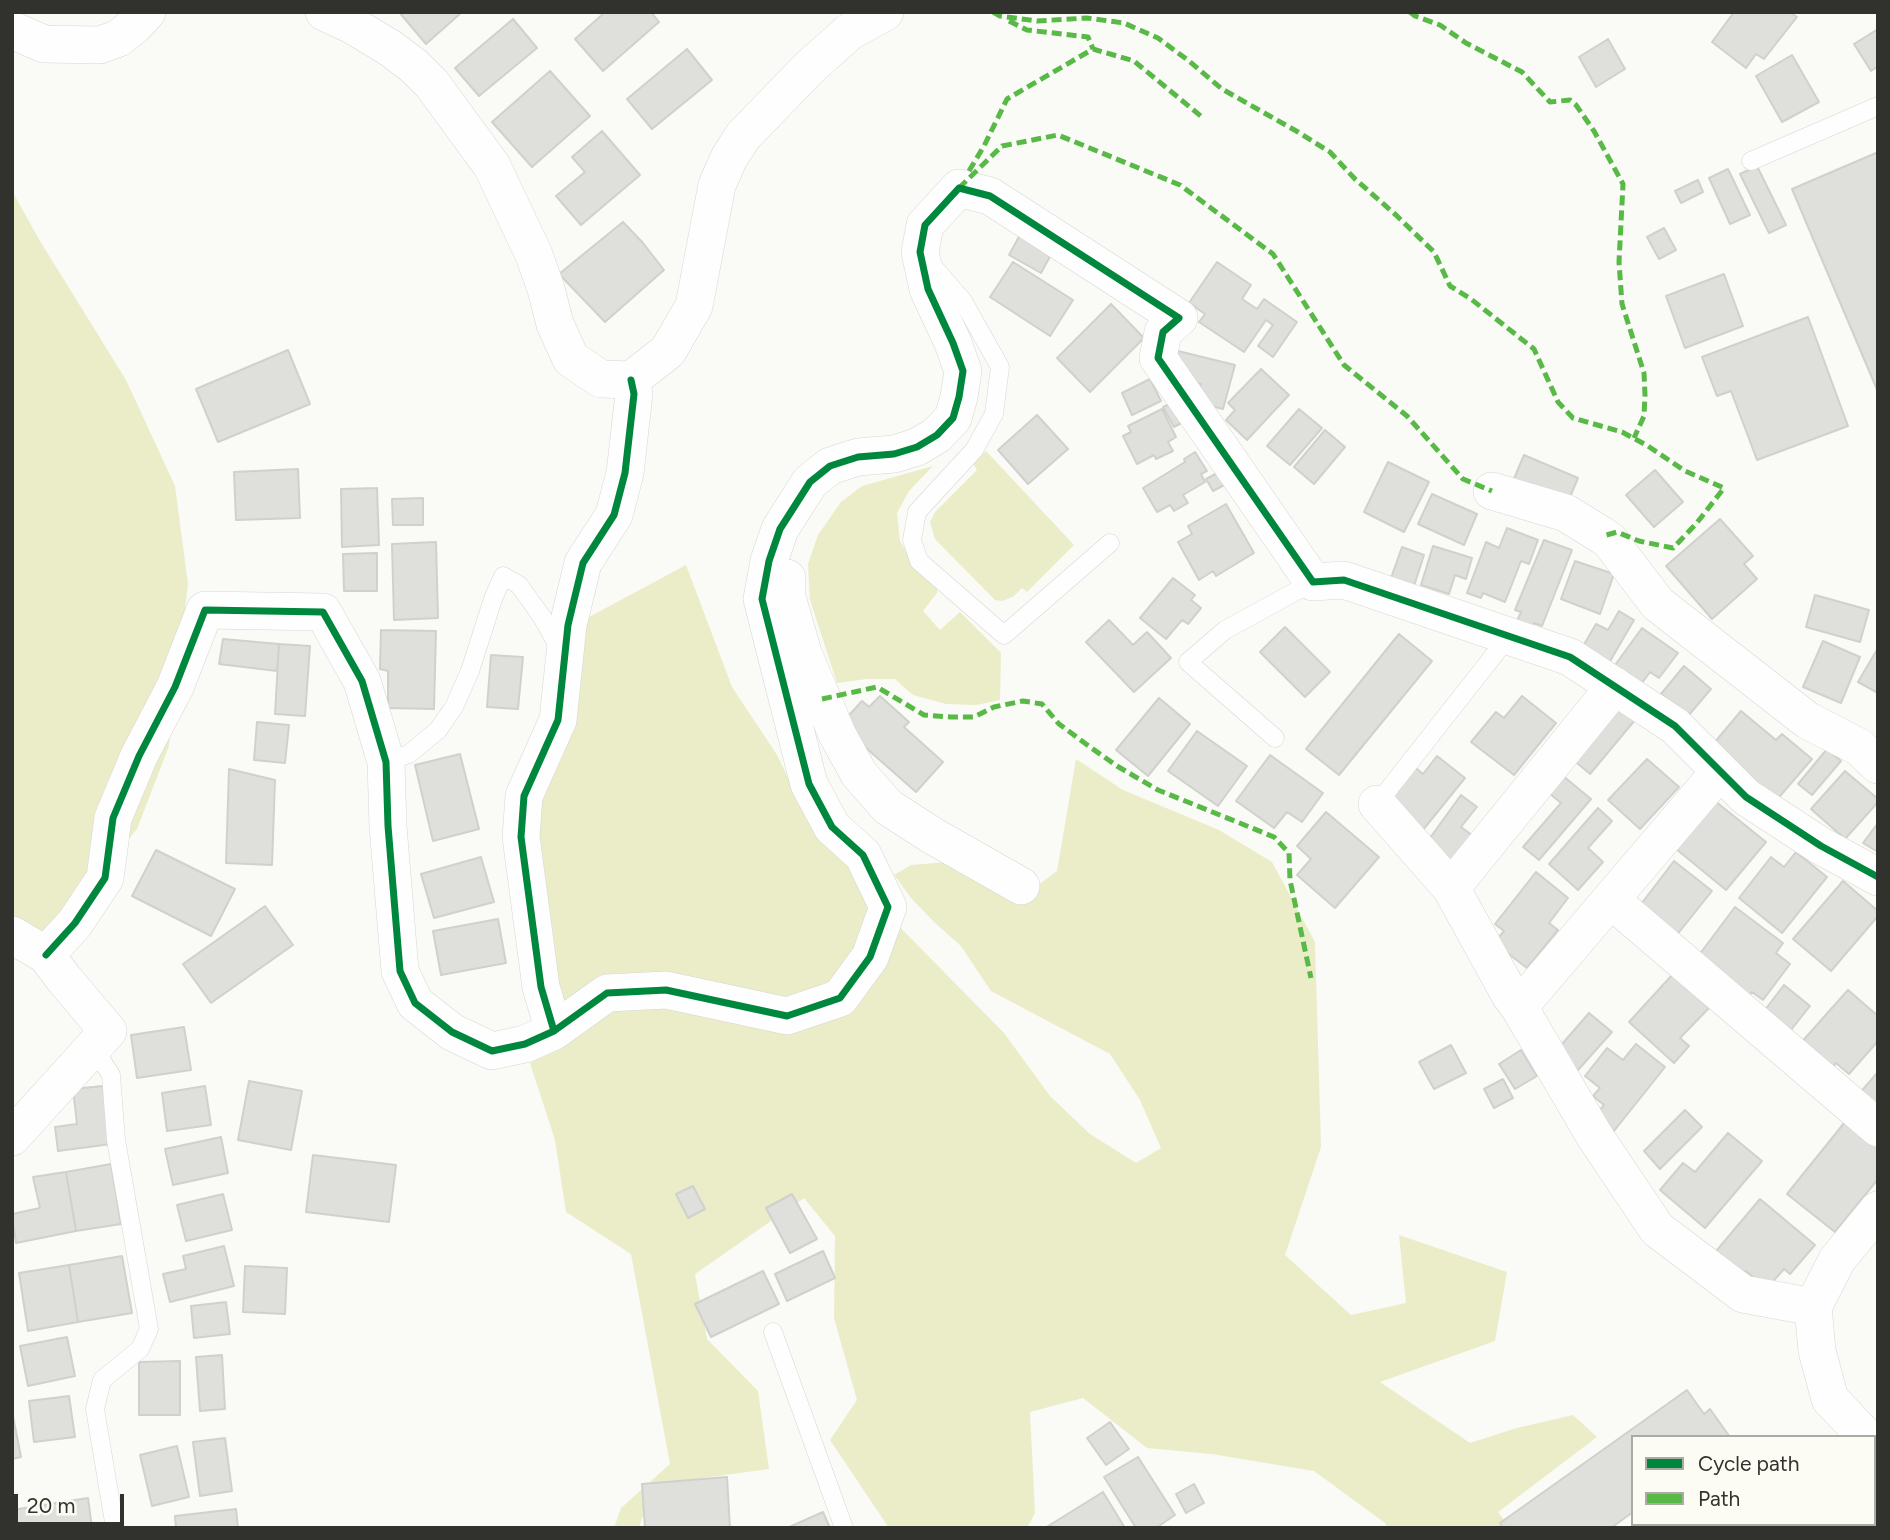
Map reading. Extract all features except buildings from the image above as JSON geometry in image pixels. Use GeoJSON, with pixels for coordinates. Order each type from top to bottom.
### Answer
{"type":"FeatureCollection","features":[{"type":"Feature","properties":{"kind":"street"},"geometry":{"type":"LineString","coordinates":[[12,30],[44,44],[100,45],[119,38],[147,12]]}},
{"type":"Feature","properties":{"kind":"street"},"geometry":{"type":"LineString","coordinates":[[324,12],[390,48],[432,84],[492,166],[534,255],[555,324],[571,359],[601,379],[631,380],[668,351],[694,306],[717,185],[743,136],[809,68],[849,32],[885,12]]}},
{"type":"Feature","properties":{"kind":"street"},"geometry":{"type":"LineString","coordinates":[[46,955],[75,923],[105,878],[113,818],[139,756],[175,687],[205,610],[323,612],[362,681],[386,762],[388,826],[400,971],[415,1003],[452,1032],[492,1051],[525,1044],[554,1031],[607,993],[666,990],[787,1016],[840,998],[870,957],[888,907],[863,855],[832,827],[809,784],[762,599],[769,561],[780,530],[810,482],[831,466],[858,457],[894,454],[917,447],[937,435],[953,418],[963,371],[928,289],[920,252],[925,225],[959,188],[990,196],[1179,318],[1163,332],[1158,358],[1313,582],[1344,580],[1570,657],[1675,726],[1746,797],[1821,846],[1878,877]]}},
{"type":"Feature","properties":{"kind":"street"},"geometry":{"type":"LineString","coordinates":[[554,1031],[541,987],[521,838],[524,796],[558,720],[568,625],[583,564],[614,515],[625,473],[634,394],[631,380]]}},
{"type":"Feature","properties":{"kind":"street"},"geometry":{"type":"LineString","coordinates":[[810,482],[788,555],[787,597],[803,653],[837,734],[859,774],[888,807],[1021,886]]}},
{"type":"Feature","properties":{"kind":"street"},"geometry":{"type":"LineString","coordinates":[[1492,491],[1566,513],[1604,536],[1658,604],[1807,720],[1859,747],[1878,765]]}},
{"type":"Feature","properties":{"kind":"street"},"geometry":{"type":"LineString","coordinates":[[1451,888],[1615,686]]}},
{"type":"Feature","properties":{"kind":"street"},"geometry":{"type":"LineString","coordinates":[[1520,1007],[1720,771]]}},
{"type":"Feature","properties":{"kind":"street"},"geometry":{"type":"LineString","coordinates":[[1377,804],[1451,888],[1510,995],[1520,1007],[1594,1135],[1657,1229],[1743,1294],[1813,1307]]}},
{"type":"Feature","properties":{"kind":"street"},"geometry":{"type":"LineString","coordinates":[[1611,900],[1878,1128]]}},
{"type":"Feature","properties":{"kind":"street"},"geometry":{"type":"LineString","coordinates":[[12,935],[46,955],[108,1031],[12,1137]]}},
{"type":"Feature","properties":{"kind":"street"},"geometry":{"type":"LineString","coordinates":[[1864,1435],[1830,1399],[1817,1350],[1813,1307],[1837,1260],[1878,1210]]}},
{"type":"Feature","properties":{"kind":"lane"},"geometry":{"type":"LineString","coordinates":[[1751,161],[1878,106]]}},
{"type":"Feature","properties":{"kind":"lane"},"geometry":{"type":"LineString","coordinates":[[920,252],[963,301],[1000,367],[994,414],[974,450],[917,512],[912,540],[919,561],[1004,635],[1110,543]]}},
{"type":"Feature","properties":{"kind":"lane"},"geometry":{"type":"LineString","coordinates":[[386,762],[409,754],[438,730],[454,707],[470,671],[503,576],[519,585],[542,617],[564,657]]}},
{"type":"Feature","properties":{"kind":"lane"},"geometry":{"type":"LineString","coordinates":[[1275,738],[1188,662],[1225,630],[1313,582]]}},
{"type":"Feature","properties":{"kind":"lane"},"geometry":{"type":"LineString","coordinates":[[1377,804],[1509,636]]}},
{"type":"Feature","properties":{"kind":"lane"},"geometry":{"type":"LineString","coordinates":[[93,1046],[111,1074],[116,1139],[149,1329],[140,1349],[102,1380],[95,1409],[115,1528]]}},
{"type":"Feature","properties":{"kind":"lane"},"geometry":{"type":"LineString","coordinates":[[773,1332],[844,1528]]}},
{"type":"Feature","properties":{"kind":"green space"},"geometry":{"type":"Polygon","coordinates":[[[12,191],[126,380],[175,486],[188,584],[169,746],[137,829],[58,924],[12,951],[12,191]]]}},
{"type":"Feature","properties":{"kind":"green space"},"geometry":{"type":"Polygon","coordinates":[[[986,451],[1074,545],[1027,592],[1022,588],[1013,597],[1002,601],[995,600],[935,539],[930,522],[935,512],[977,470],[973,463],[986,451]]]}},
{"type":"Feature","properties":{"kind":"green space"},"geometry":{"type":"Polygon","coordinates":[[[933,466],[909,491],[897,513],[900,541],[914,565],[937,589],[937,593],[923,611],[940,630],[960,612],[1001,653],[1000,700],[976,705],[946,704],[913,695],[895,679],[837,683],[810,600],[808,564],[818,535],[841,502],[862,486],[933,466]]]}},
{"type":"Feature","properties":{"kind":"green space"},"geometry":{"type":"Polygon","coordinates":[[[686,565],[732,687],[777,755],[794,790],[855,868],[881,908],[1004,1033],[1050,1096],[1090,1134],[1136,1163],[1161,1148],[1140,1100],[1110,1054],[991,991],[961,946],[911,898],[894,875],[911,865],[949,862],[1014,903],[1057,871],[1076,759],[1123,790],[1219,830],[1272,862],[1315,942],[1321,1147],[1285,1255],[1351,1315],[1406,1303],[1399,1235],[1507,1272],[1495,1341],[1380,1382],[1470,1443],[1517,1428],[1573,1415],[1597,1437],[1498,1512],[1510,1528],[1388,1528],[1385,1523],[1314,1471],[1212,1454],[1147,1448],[1083,1398],[1030,1412],[1035,1513],[1027,1528],[889,1528],[830,1440],[857,1400],[834,1318],[835,1236],[804,1198],[695,1274],[707,1339],[758,1391],[769,1469],[688,1480],[642,1518],[639,1528],[614,1528],[621,1508],[670,1464],[631,1254],[566,1212],[555,1140],[530,1063],[562,1037],[544,918],[537,802],[578,623],[686,565]]]}},
{"type":"Feature","properties":{"kind":"marked path"},"geometry":{"type":"LineString","coordinates":[[993,12],[1000,16],[1037,21],[1087,18],[1124,23],[1158,38],[1222,89],[1330,152],[1355,179],[1434,252],[1450,286],[1471,299],[1534,349],[1558,402],[1573,418],[1622,432],[1685,471],[1724,488],[1673,548],[1639,541],[1617,532],[1603,536]]}},
{"type":"Feature","properties":{"kind":"marked path"},"geometry":{"type":"LineString","coordinates":[[1410,12],[1440,25],[1466,43],[1522,72],[1550,102],[1570,100],[1594,131],[1623,184],[1619,262],[1622,304],[1644,373],[1645,395],[1644,416],[1634,438]]}},
{"type":"Feature","properties":{"kind":"marked path"},"geometry":{"type":"LineString","coordinates":[[1009,21],[1027,30],[1088,37],[1093,49]]}},
{"type":"Feature","properties":{"kind":"marked path"},"geometry":{"type":"LineString","coordinates":[[969,171],[1007,99],[1093,49],[1134,61],[1202,117]]}},
{"type":"Feature","properties":{"kind":"marked path"},"geometry":{"type":"LineString","coordinates":[[959,188],[1002,146],[1058,135],[1180,185],[1273,254],[1344,365],[1407,416],[1463,479],[1492,491]]}},
{"type":"Feature","properties":{"kind":"marked path"},"geometry":{"type":"LineString","coordinates":[[822,699],[877,687],[924,715],[951,717],[974,717],[994,707],[1023,701],[1042,704],[1059,724],[1090,747],[1158,790],[1274,837],[1289,853],[1290,880],[1311,978]]}},
{"type":"Feature","properties":{"kind":"cycle path"},"geometry":{"type":"LineString","coordinates":[[554,1031],[607,993],[666,990],[787,1016],[840,998],[870,957],[888,907],[863,855],[832,827],[809,784],[762,599],[769,561],[780,529],[810,482],[830,466],[858,457],[894,454],[917,447],[937,435],[953,418],[963,371],[928,289],[920,252],[925,225],[959,188],[990,196],[1179,318],[1163,332],[1158,358],[1313,582],[1344,580],[1570,657],[1675,726],[1746,797],[1821,846],[1878,877]]}},
{"type":"Feature","properties":{"kind":"cycle path"},"geometry":{"type":"LineString","coordinates":[[46,955],[75,923],[105,878],[113,818],[139,756],[175,687],[205,610],[323,612],[362,681],[386,762],[388,826],[400,971],[415,1003],[452,1032],[492,1051],[525,1044],[554,1031],[541,987],[521,837],[524,796],[558,720],[568,625],[583,563],[614,515],[625,473],[634,394],[631,380]]}}]}
